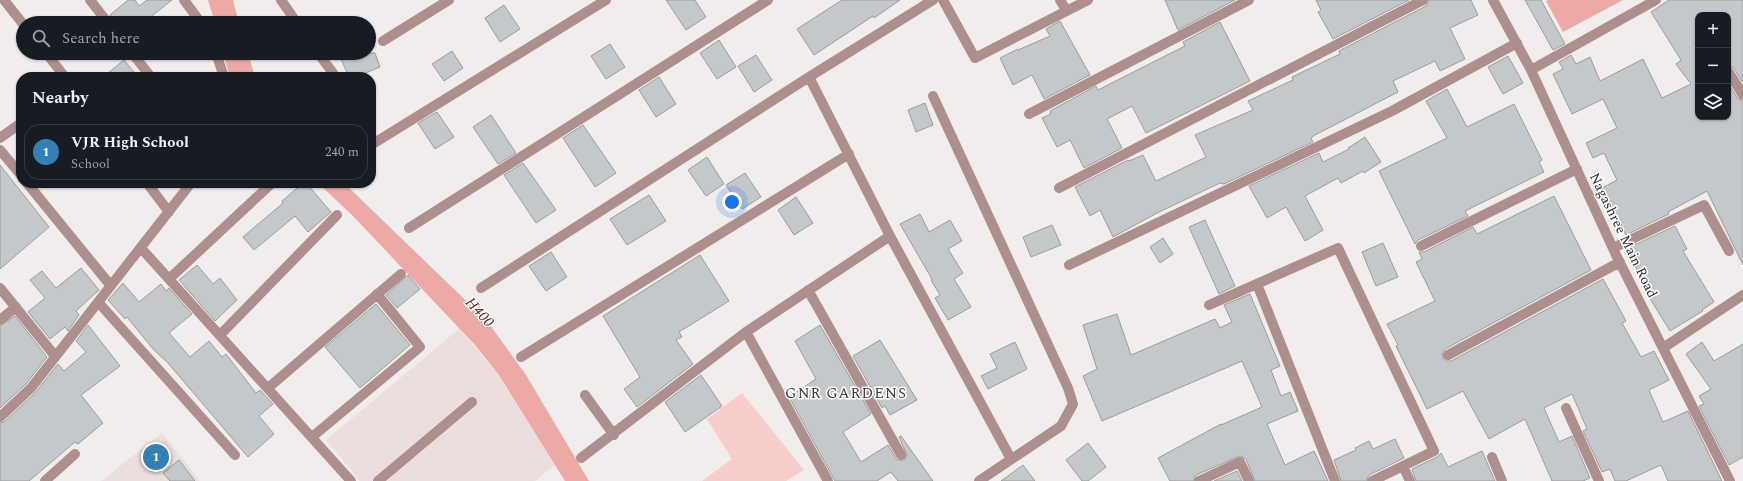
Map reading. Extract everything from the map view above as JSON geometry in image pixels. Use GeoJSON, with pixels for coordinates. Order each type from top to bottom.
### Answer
{"type":"FeatureCollection","features":[{"type":"Feature","properties":{"kind":"street"},"geometry":{"type":"LineString","coordinates":[[4,0],[17,16]]}},
{"type":"Feature","properties":{"kind":"street"},"geometry":{"type":"LineString","coordinates":[[90,0],[103,16]]}},
{"type":"Feature","properties":{"kind":"street"},"geometry":{"type":"LineString","coordinates":[[184,0],[196,16]]}},
{"type":"Feature","properties":{"kind":"street"},"geometry":{"type":"LineString","coordinates":[[281,0],[292,16]]}},
{"type":"Feature","properties":{"kind":"street"},"geometry":{"type":"LineString","coordinates":[[383,41],[448,0]]}},
{"type":"Feature","properties":{"kind":"street"},"geometry":{"type":"LineString","coordinates":[[376,142],[606,0]]}},
{"type":"Feature","properties":{"kind":"street"},"geometry":{"type":"LineString","coordinates":[[409,228],[768,0]]}},
{"type":"Feature","properties":{"kind":"street"},"geometry":{"type":"LineString","coordinates":[[481,288],[809,77],[933,0]]}},
{"type":"Feature","properties":{"kind":"street"},"geometry":{"type":"LineString","coordinates":[[943,0],[975,58],[1088,0]]}},
{"type":"Feature","properties":{"kind":"street"},"geometry":{"type":"LineString","coordinates":[[1060,0],[1067,11]]}},
{"type":"Feature","properties":{"kind":"street"},"geometry":{"type":"LineString","coordinates":[[1029,114],[1249,0]]}},
{"type":"Feature","properties":{"kind":"street"},"geometry":{"type":"LineString","coordinates":[[1059,188],[1422,0]]}},
{"type":"Feature","properties":{"kind":"street","name":"Nagashree Main Road"},"geometry":{"type":"LineString","coordinates":[[1493,0],[1531,70],[1613,248],[1730,481]]}},
{"type":"Feature","properties":{"kind":"street"},"geometry":{"type":"LineString","coordinates":[[1531,70],[1656,0]]}},
{"type":"Feature","properties":{"kind":"street"},"geometry":{"type":"LineString","coordinates":[[1069,265],[1392,111],[1517,43]]}},
{"type":"Feature","properties":{"kind":"street"},"geometry":{"type":"LineString","coordinates":[[51,60],[60,72]]}},
{"type":"Feature","properties":{"kind":"street"},"geometry":{"type":"LineString","coordinates":[[138,60],[147,72]]}},
{"type":"Feature","properties":{"kind":"street"},"geometry":{"type":"LineString","coordinates":[[218,60],[222,72]]}},
{"type":"Feature","properties":{"kind":"street"},"geometry":{"type":"LineString","coordinates":[[323,60],[332,72]]}},
{"type":"Feature","properties":{"kind":"street"},"geometry":{"type":"LineString","coordinates":[[1731,76],[1743,95]]}},
{"type":"Feature","properties":{"kind":"street"},"geometry":{"type":"LineString","coordinates":[[809,77],[890,236],[1011,459]]}},
{"type":"Feature","properties":{"kind":"street"},"geometry":{"type":"LineString","coordinates":[[933,96],[1068,388],[1073,404],[1061,426],[979,481]]}},
{"type":"Feature","properties":{"kind":"street"},"geometry":{"type":"LineString","coordinates":[[0,138],[16,127]]}},
{"type":"Feature","properties":{"kind":"street"},"geometry":{"type":"LineString","coordinates":[[0,150],[16,169]]}},
{"type":"Feature","properties":{"kind":"street"},"geometry":{"type":"LineString","coordinates":[[521,357],[849,154]]}},
{"type":"Feature","properties":{"kind":"street"},"geometry":{"type":"LineString","coordinates":[[1420,246],[1577,169]]}},
{"type":"Feature","properties":{"kind":"street"},"geometry":{"type":"LineString","coordinates":[[31,188],[111,286]]}},
{"type":"Feature","properties":{"kind":"street"},"geometry":{"type":"LineString","coordinates":[[151,188],[170,212]]}},
{"type":"Feature","properties":{"kind":"street"},"geometry":{"type":"LineString","coordinates":[[0,417],[31,388],[82,320],[111,286],[187,188]]}},
{"type":"Feature","properties":{"kind":"street"},"geometry":{"type":"LineString","coordinates":[[169,279],[267,188]]}},
{"type":"Feature","properties":{"kind":"street"},"geometry":{"type":"LineString","coordinates":[[1613,248],[1704,205],[1729,251]]}},
{"type":"Feature","properties":{"kind":"street"},"geometry":{"type":"LineString","coordinates":[[220,335],[337,215]]}},
{"type":"Feature","properties":{"kind":"street"},"geometry":{"type":"LineString","coordinates":[[581,458],[614,435],[746,332],[890,236]]}},
{"type":"Feature","properties":{"kind":"street"},"geometry":{"type":"LineString","coordinates":[[141,248],[351,481]]}},
{"type":"Feature","properties":{"kind":"street"},"geometry":{"type":"LineString","coordinates":[[1209,305],[1338,248],[1434,451],[1372,481]]}},
{"type":"Feature","properties":{"kind":"street"},"geometry":{"type":"LineString","coordinates":[[1448,355],[1620,262]]}},
{"type":"Feature","properties":{"kind":"street"},"geometry":{"type":"LineString","coordinates":[[268,388],[401,274]]}},
{"type":"Feature","properties":{"kind":"street"},"geometry":{"type":"LineString","coordinates":[[1256,284],[1335,481]]}},
{"type":"Feature","properties":{"kind":"street"},"geometry":{"type":"LineString","coordinates":[[0,288],[56,356]]}},
{"type":"Feature","properties":{"kind":"street"},"geometry":{"type":"LineString","coordinates":[[808,290],[901,455]]}},
{"type":"Feature","properties":{"kind":"street"},"geometry":{"type":"LineString","coordinates":[[312,437],[420,347],[377,294]]}},
{"type":"Feature","properties":{"kind":"street"},"geometry":{"type":"LineString","coordinates":[[1663,348],[1743,295]]}},
{"type":"Feature","properties":{"kind":"street"},"geometry":{"type":"LineString","coordinates":[[98,302],[235,455]]}},
{"type":"Feature","properties":{"kind":"street"},"geometry":{"type":"LineString","coordinates":[[0,320],[16,308]]}},
{"type":"Feature","properties":{"kind":"street"},"geometry":{"type":"LineString","coordinates":[[746,332],[828,481]]}},
{"type":"Feature","properties":{"kind":"street"},"geometry":{"type":"LineString","coordinates":[[585,395],[614,435]]}},
{"type":"Feature","properties":{"kind":"street"},"geometry":{"type":"LineString","coordinates":[[378,481],[472,402]]}},
{"type":"Feature","properties":{"kind":"street"},"geometry":{"type":"LineString","coordinates":[[1566,408],[1599,481]]}},
{"type":"Feature","properties":{"kind":"street"},"geometry":{"type":"LineString","coordinates":[[46,481],[75,454]]}},
{"type":"Feature","properties":{"kind":"street"},"geometry":{"type":"LineString","coordinates":[[1492,457],[1502,481]]}},
{"type":"Feature","properties":{"kind":"street"},"geometry":{"type":"LineString","coordinates":[[1199,481],[1240,462],[1249,481]]}},
{"type":"Feature","properties":{"kind":"street"},"geometry":{"type":"LineString","coordinates":[[1403,466],[1410,481]]}},
{"type":"Feature","properties":{"kind":"shaded area"},"geometry":{"type":"Polygon","coordinates":[[[208,0],[233,0],[237,16],[213,16],[208,0]]]}},
{"type":"Feature","properties":{"kind":"shaded area"},"geometry":{"type":"Polygon","coordinates":[[[1623,0],[1563,32],[1546,1],[1623,0]]]}},
{"type":"Feature","properties":{"kind":"shaded area"},"geometry":{"type":"Polygon","coordinates":[[[225,60],[250,60],[254,72],[229,72],[225,60]]]}},
{"type":"Feature","properties":{"kind":"shaded area"},"geometry":{"type":"Polygon","coordinates":[[[323,188],[349,188],[487,321],[526,375],[589,481],[565,481],[499,375],[475,345],[353,216],[323,188]]]}},
{"type":"Feature","properties":{"kind":"shaded area"},"geometry":{"type":"Polygon","coordinates":[[[459,329],[499,375],[555,465],[535,481],[360,481],[326,440],[459,329]]]}},
{"type":"Feature","properties":{"kind":"shaded area"},"geometry":{"type":"Polygon","coordinates":[[[742,393],[804,470],[786,481],[702,481],[732,459],[707,419],[742,393]]]}},
{"type":"Feature","properties":{"kind":"shaded area"},"geometry":{"type":"Polygon","coordinates":[[[162,433],[200,481],[101,481],[162,433]]]}},
{"type":"Feature","properties":{"kind":"building"},"geometry":{"type":"Polygon","coordinates":[[[128,0],[135,0],[139,6],[147,0],[172,0],[152,16],[110,15],[128,0]]]}},
{"type":"Feature","properties":{"kind":"building"},"geometry":{"type":"Polygon","coordinates":[[[666,0],[695,0],[706,17],[686,30],[666,0]]]}},
{"type":"Feature","properties":{"kind":"building"},"geometry":{"type":"Polygon","coordinates":[[[842,0],[900,0],[814,55],[797,29],[842,0]]]}},
{"type":"Feature","properties":{"kind":"building"},"geometry":{"type":"Polygon","coordinates":[[[1165,0],[1235,0],[1178,30],[1165,0]]]}},
{"type":"Feature","properties":{"kind":"building"},"geometry":{"type":"Polygon","coordinates":[[[1316,0],[1409,0],[1333,39],[1318,12],[1321,10],[1316,0]]]}},
{"type":"Feature","properties":{"kind":"building"},"geometry":{"type":"Polygon","coordinates":[[[1429,0],[1471,0],[1478,15],[1450,28],[1465,59],[1440,71],[1435,61],[1393,81],[1398,92],[1315,135],[1311,138],[1313,142],[1224,184],[1220,183],[1157,213],[1113,237],[1100,210],[1090,216],[1075,187],[1128,160],[1129,161],[1143,155],[1156,181],[1206,157],[1195,135],[1253,110],[1248,101],[1293,80],[1292,77],[1340,54],[1339,51],[1426,6],[1429,0]]]}},
{"type":"Feature","properties":{"kind":"building"},"geometry":{"type":"Polygon","coordinates":[[[1525,0],[1541,0],[1565,44],[1553,50],[1525,0]]]}},
{"type":"Feature","properties":{"kind":"building"},"geometry":{"type":"Polygon","coordinates":[[[1669,0],[1743,0],[1743,83],[1731,66],[1731,12],[1695,12],[1695,120],[1731,120],[1731,88],[1738,99],[1743,101],[1743,265],[1707,191],[1668,212],[1669,214],[1626,235],[1602,188],[1617,180],[1604,153],[1593,158],[1586,143],[1617,128],[1603,99],[1572,114],[1553,74],[1563,69],[1559,62],[1571,55],[1576,64],[1590,57],[1600,81],[1643,59],[1662,98],[1691,84],[1676,64],[1681,60],[1651,12],[1669,0]]]}},
{"type":"Feature","properties":{"kind":"building"},"geometry":{"type":"Polygon","coordinates":[[[504,5],[520,29],[500,42],[485,18],[504,5]]]}},
{"type":"Feature","properties":{"kind":"building"},"geometry":{"type":"Polygon","coordinates":[[[1060,21],[1090,75],[1044,99],[1032,75],[1013,85],[1000,58],[1050,36],[1046,29],[1060,21]]]}},
{"type":"Feature","properties":{"kind":"building"},"geometry":{"type":"Polygon","coordinates":[[[1220,22],[1250,81],[1146,133],[1132,106],[1107,119],[1122,148],[1084,168],[1070,140],[1057,147],[1042,118],[1051,114],[1050,111],[1096,86],[1098,90],[1185,46],[1183,42],[1220,22]]]}},
{"type":"Feature","properties":{"kind":"building"},"geometry":{"type":"Polygon","coordinates":[[[719,40],[736,67],[717,79],[700,53],[719,40]]]}},
{"type":"Feature","properties":{"kind":"building"},"geometry":{"type":"Polygon","coordinates":[[[610,44],[625,67],[606,79],[591,56],[610,44]]]}},
{"type":"Feature","properties":{"kind":"building"},"geometry":{"type":"Polygon","coordinates":[[[452,51],[463,68],[444,81],[432,64],[452,51]]]}},
{"type":"Feature","properties":{"kind":"building"},"geometry":{"type":"Polygon","coordinates":[[[756,55],[772,80],[754,92],[738,66],[756,55]]]}},
{"type":"Feature","properties":{"kind":"building"},"geometry":{"type":"Polygon","coordinates":[[[376,56],[380,67],[368,72],[347,72],[341,60],[376,60],[376,56]]]}},
{"type":"Feature","properties":{"kind":"building"},"geometry":{"type":"Polygon","coordinates":[[[1508,56],[1523,83],[1503,94],[1488,67],[1508,56]]]}},
{"type":"Feature","properties":{"kind":"building"},"geometry":{"type":"Polygon","coordinates":[[[124,60],[134,72],[109,72],[124,60]]]}},
{"type":"Feature","properties":{"kind":"building"},"geometry":{"type":"Polygon","coordinates":[[[659,77],[676,104],[656,117],[639,90],[659,77]]]}},
{"type":"Feature","properties":{"kind":"building"},"geometry":{"type":"Polygon","coordinates":[[[1447,89],[1467,127],[1514,104],[1542,160],[1539,162],[1544,172],[1465,211],[1468,216],[1418,240],[1415,244],[1379,171],[1447,138],[1426,101],[1447,89]]]}},
{"type":"Feature","properties":{"kind":"building"},"geometry":{"type":"Polygon","coordinates":[[[925,103],[933,125],[916,132],[908,110],[925,103]]]}},
{"type":"Feature","properties":{"kind":"building"},"geometry":{"type":"Polygon","coordinates":[[[437,112],[454,137],[435,149],[418,123],[437,112]]]}},
{"type":"Feature","properties":{"kind":"building"},"geometry":{"type":"Polygon","coordinates":[[[491,115],[516,153],[498,164],[473,127],[491,115]]]}},
{"type":"Feature","properties":{"kind":"building"},"geometry":{"type":"Polygon","coordinates":[[[583,125],[616,173],[595,187],[563,138],[583,125]]]}},
{"type":"Feature","properties":{"kind":"building"},"geometry":{"type":"Polygon","coordinates":[[[1365,137],[1381,162],[1364,173],[1363,171],[1341,183],[1338,178],[1305,196],[1323,230],[1305,241],[1286,207],[1267,218],[1249,186],[1319,153],[1323,162],[1349,149],[1348,148],[1365,137]]]}},
{"type":"Feature","properties":{"kind":"building"},"geometry":{"type":"Polygon","coordinates":[[[707,157],[724,184],[706,196],[688,170],[707,157]]]}},
{"type":"Feature","properties":{"kind":"building"},"geometry":{"type":"Polygon","coordinates":[[[523,163],[556,210],[536,223],[504,175],[523,163]]]}},
{"type":"Feature","properties":{"kind":"building"},"geometry":{"type":"Polygon","coordinates":[[[0,165],[16,185],[16,188],[18,188],[49,227],[0,269],[0,165]]]}},
{"type":"Feature","properties":{"kind":"building"},"geometry":{"type":"Polygon","coordinates":[[[745,173],[761,197],[742,209],[726,185],[745,173]]]}},
{"type":"Feature","properties":{"kind":"building"},"geometry":{"type":"Polygon","coordinates":[[[297,188],[310,188],[331,212],[308,232],[295,216],[254,250],[243,237],[283,203],[282,201],[297,188]]]}},
{"type":"Feature","properties":{"kind":"building"},"geometry":{"type":"Polygon","coordinates":[[[649,195],[666,221],[627,245],[610,219],[649,195]]]}},
{"type":"Feature","properties":{"kind":"building"},"geometry":{"type":"Polygon","coordinates":[[[1554,196],[1591,270],[1445,349],[1442,354],[1443,358],[1447,361],[1451,361],[1603,279],[1626,321],[1622,323],[1641,357],[1654,351],[1669,380],[1649,390],[1663,422],[1688,411],[1722,481],[1668,481],[1661,465],[1626,481],[1615,481],[1610,469],[1602,472],[1583,431],[1587,429],[1572,394],[1544,408],[1559,442],[1572,436],[1590,478],[1583,481],[1552,481],[1525,419],[1489,439],[1463,391],[1427,409],[1396,346],[1398,345],[1387,324],[1435,301],[1416,262],[1422,259],[1419,252],[1424,252],[1473,227],[1477,234],[1554,196]]]}},
{"type":"Feature","properties":{"kind":"building"},"geometry":{"type":"Polygon","coordinates":[[[796,197],[813,223],[794,235],[778,210],[796,197]]]}},
{"type":"Feature","properties":{"kind":"building"},"geometry":{"type":"Polygon","coordinates":[[[920,214],[929,232],[950,220],[962,241],[948,249],[963,273],[954,279],[971,307],[948,320],[935,298],[940,295],[931,280],[932,279],[900,224],[920,214]]]}},
{"type":"Feature","properties":{"kind":"building"},"geometry":{"type":"Polygon","coordinates":[[[1205,220],[1235,286],[1219,294],[1189,227],[1205,220]]]}},
{"type":"Feature","properties":{"kind":"building"},"geometry":{"type":"Polygon","coordinates":[[[1052,225],[1061,245],[1031,257],[1023,237],[1052,225]]]}},
{"type":"Feature","properties":{"kind":"building"},"geometry":{"type":"Polygon","coordinates":[[[1675,226],[1687,249],[1683,251],[1714,302],[1702,310],[1703,311],[1670,331],[1649,297],[1651,296],[1626,249],[1675,226]]]}},
{"type":"Feature","properties":{"kind":"building"},"geometry":{"type":"Polygon","coordinates":[[[1163,238],[1173,254],[1160,263],[1150,247],[1163,238]]]}},
{"type":"Feature","properties":{"kind":"building"},"geometry":{"type":"Polygon","coordinates":[[[1383,243],[1398,277],[1376,286],[1362,252],[1383,243]]]}},
{"type":"Feature","properties":{"kind":"building"},"geometry":{"type":"Polygon","coordinates":[[[551,252],[567,277],[546,291],[529,266],[551,252]]]}},
{"type":"Feature","properties":{"kind":"building"},"geometry":{"type":"Polygon","coordinates":[[[700,255],[729,301],[679,332],[682,337],[676,340],[693,364],[637,407],[624,389],[640,377],[603,316],[700,255]]]}},
{"type":"Feature","properties":{"kind":"building"},"geometry":{"type":"Polygon","coordinates":[[[197,265],[213,284],[220,278],[237,300],[215,321],[179,280],[197,265]]]}},
{"type":"Feature","properties":{"kind":"building"},"geometry":{"type":"Polygon","coordinates":[[[81,268],[99,290],[76,311],[79,315],[68,331],[65,327],[50,339],[28,312],[45,298],[30,280],[42,271],[56,288],[81,268]]]}},
{"type":"Feature","properties":{"kind":"building"},"geometry":{"type":"Polygon","coordinates":[[[408,275],[420,289],[397,308],[386,295],[408,275]]]}},
{"type":"Feature","properties":{"kind":"building"},"geometry":{"type":"Polygon","coordinates":[[[123,283],[139,302],[161,284],[166,291],[169,288],[192,314],[169,333],[190,357],[209,341],[222,357],[226,354],[256,393],[260,390],[273,404],[259,416],[274,434],[248,457],[168,363],[153,349],[127,317],[125,319],[108,300],[123,283]]]}},
{"type":"Feature","properties":{"kind":"building"},"geometry":{"type":"Polygon","coordinates":[[[1250,294],[1280,366],[1271,370],[1281,396],[1290,392],[1298,411],[1267,424],[1285,465],[1314,451],[1328,481],[1255,481],[1246,459],[1240,456],[1196,475],[1193,481],[1170,481],[1158,458],[1221,424],[1262,407],[1242,361],[1102,421],[1083,376],[1097,369],[1083,325],[1117,314],[1131,355],[1215,319],[1220,328],[1232,322],[1224,305],[1250,294]]]}},
{"type":"Feature","properties":{"kind":"building"},"geometry":{"type":"Polygon","coordinates":[[[376,304],[410,345],[360,388],[325,347],[376,304]]]}},
{"type":"Feature","properties":{"kind":"building"},"geometry":{"type":"Polygon","coordinates":[[[15,316],[47,357],[26,384],[0,408],[0,326],[15,316]]]}},
{"type":"Feature","properties":{"kind":"building"},"geometry":{"type":"Polygon","coordinates":[[[88,325],[120,366],[81,395],[103,423],[78,444],[75,442],[29,481],[0,481],[0,423],[4,422],[35,393],[58,364],[64,371],[86,352],[76,341],[88,325]]]}},
{"type":"Feature","properties":{"kind":"building"},"geometry":{"type":"Polygon","coordinates":[[[820,325],[871,414],[843,432],[861,462],[888,445],[897,460],[904,460],[907,455],[899,437],[901,436],[933,481],[898,481],[891,472],[877,481],[835,481],[789,397],[816,379],[795,341],[820,325]]]}},
{"type":"Feature","properties":{"kind":"building"},"geometry":{"type":"Polygon","coordinates":[[[880,340],[917,400],[890,415],[885,406],[882,408],[853,356],[880,340]]]}},
{"type":"Feature","properties":{"kind":"building"},"geometry":{"type":"Polygon","coordinates":[[[1015,342],[1027,369],[988,389],[981,376],[997,368],[990,354],[1015,342]]]}},
{"type":"Feature","properties":{"kind":"building"},"geometry":{"type":"Polygon","coordinates":[[[1702,342],[1714,361],[1743,344],[1743,457],[1729,465],[1699,406],[1704,404],[1699,396],[1711,389],[1686,354],[1702,342]]]}},
{"type":"Feature","properties":{"kind":"building"},"geometry":{"type":"Polygon","coordinates":[[[701,375],[722,406],[685,432],[665,402],[701,375]]]}},
{"type":"Feature","properties":{"kind":"building"},"geometry":{"type":"Polygon","coordinates":[[[1395,439],[1404,458],[1369,475],[1366,481],[1341,481],[1334,460],[1356,450],[1355,448],[1369,441],[1373,449],[1395,439]]]}},
{"type":"Feature","properties":{"kind":"building"},"geometry":{"type":"Polygon","coordinates":[[[1088,443],[1106,467],[1088,481],[1082,481],[1066,460],[1088,443]]]}},
{"type":"Feature","properties":{"kind":"building"},"geometry":{"type":"Polygon","coordinates":[[[1482,451],[1495,481],[1416,481],[1412,469],[1437,457],[1441,453],[1448,467],[1482,451]]]}},
{"type":"Feature","properties":{"kind":"building"},"geometry":{"type":"Polygon","coordinates":[[[179,460],[195,481],[170,481],[163,473],[179,460]]]}},
{"type":"Feature","properties":{"kind":"building"},"geometry":{"type":"Polygon","coordinates":[[[1023,465],[1035,481],[1001,481],[1023,465]]]}},
{"type":"Feature","properties":{"kind":"building"},"geometry":{"type":"Polygon","coordinates":[[[1237,471],[1242,481],[1214,481],[1237,471]]]}},
{"type":"Feature","properties":{"kind":"place","name":"VJR High School"},"geometry":{"type":"Point","coordinates":[156,457]}},
{"type":"Feature","properties":{"kind":"district","name":"GNR GARDENS"},"geometry":{"type":"Point","coordinates":[846,393]}},
{"type":"Feature","properties":{"kind":"water label","name":"H400"},"geometry":{"type":"Point","coordinates":[480,312]}}]}
